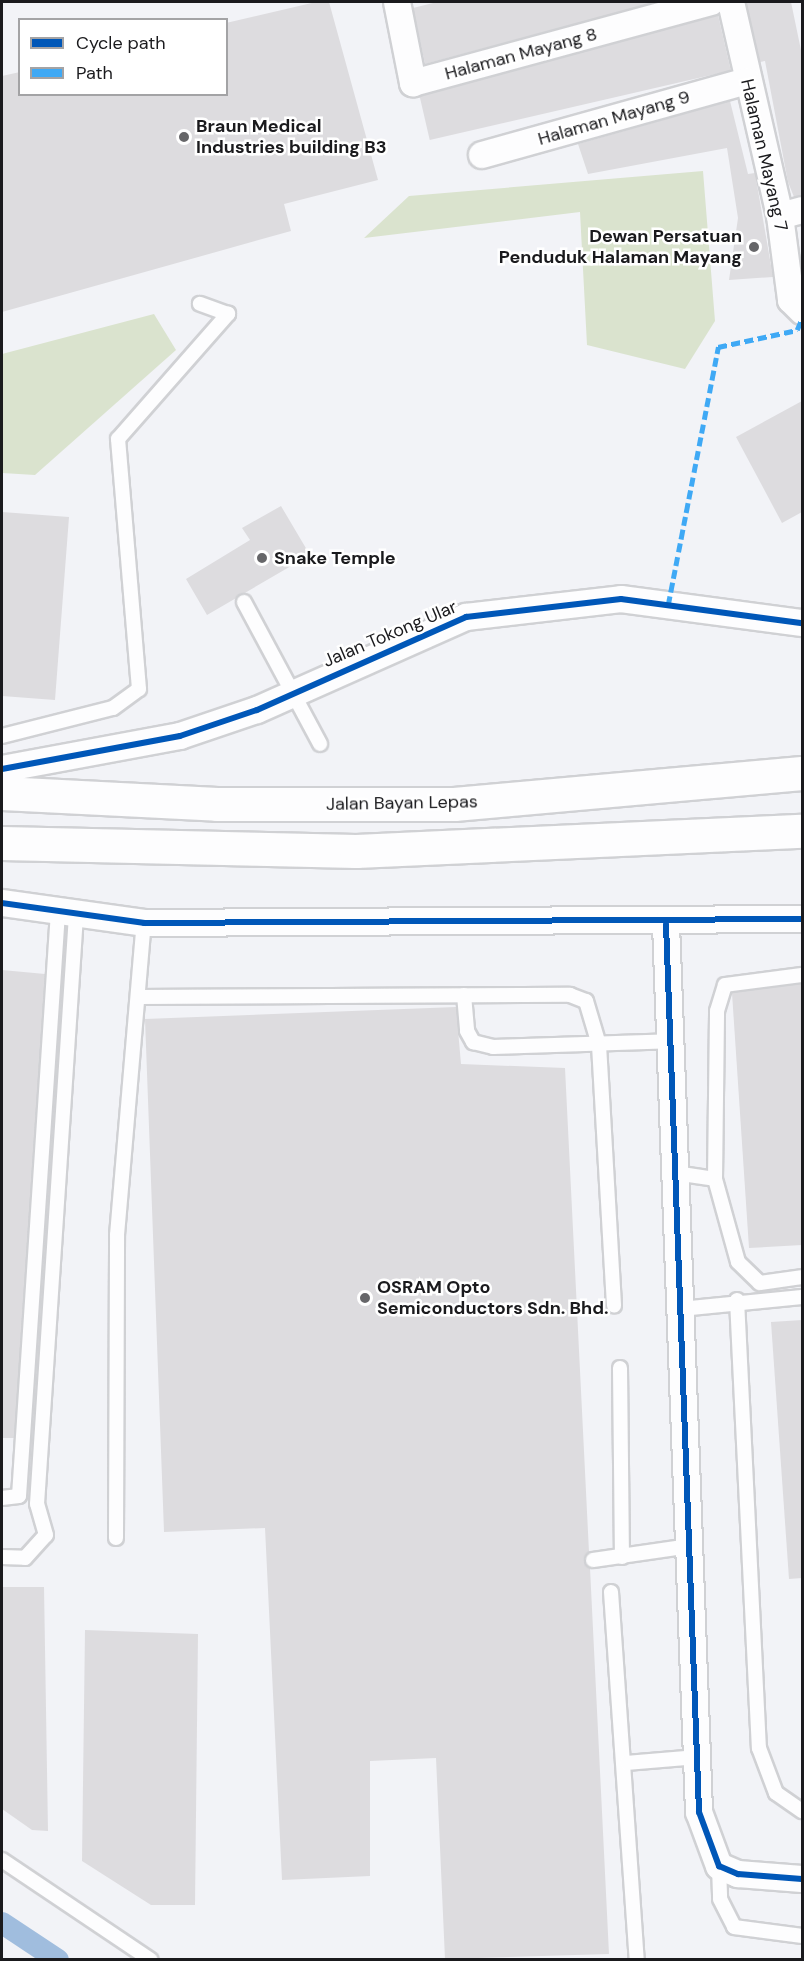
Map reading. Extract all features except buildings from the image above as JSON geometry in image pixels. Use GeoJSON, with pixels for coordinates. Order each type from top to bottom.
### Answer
{"type":"FeatureCollection","features":[{"type":"Feature","properties":{"kind":"highway","name":"Jalan Bayan Lepas"},"geometry":{"type":"LineString","coordinates":[[2,793],[217,804],[454,804],[802,773]]}},
{"type":"Feature","properties":{"kind":"highway"},"geometry":{"type":"LineString","coordinates":[[2,843],[356,850],[802,831]]}},
{"type":"Feature","properties":{"kind":"street","name":"Halaman Mayang 8"},"geometry":{"type":"LineString","coordinates":[[397,2],[413,83],[711,2]]}},
{"type":"Feature","properties":{"kind":"street","name":"Halaman Mayang 7"},"geometry":{"type":"LineString","coordinates":[[731,2],[747,81],[791,213],[799,310]]}},
{"type":"Feature","properties":{"kind":"street","name":"Halaman Mayang 9"},"geometry":{"type":"LineString","coordinates":[[482,155],[747,81]]}},
{"type":"Feature","properties":{"kind":"street","name":"Jalan Tokong Ular"},"geometry":{"type":"LineString","coordinates":[[2,769],[180,736],[295,693],[466,617],[621,598],[802,623]]}},
{"type":"Feature","properties":{"kind":"street"},"geometry":{"type":"LineString","coordinates":[[2,903],[67,914],[144,923],[666,924],[802,919]]}},
{"type":"Feature","properties":{"kind":"street"},"geometry":{"type":"LineString","coordinates":[[666,924],[699,1812],[719,1866],[738,1874],[802,1879]]}},
{"type":"Feature","properties":{"kind":"lane"},"geometry":{"type":"LineString","coordinates":[[2,736],[113,708],[139,689],[118,439],[228,314],[200,304]]}},
{"type":"Feature","properties":{"kind":"lane"},"geometry":{"type":"LineString","coordinates":[[244,602],[295,693],[320,744]]}},
{"type":"Feature","properties":{"kind":"lane"},"geometry":{"type":"LineString","coordinates":[[2,1498],[19,1496],[67,914]]}},
{"type":"Feature","properties":{"kind":"lane"},"geometry":{"type":"LineString","coordinates":[[2,1557],[25,1558],[42,1545],[46,1524],[37,1504],[67,914]]}},
{"type":"Feature","properties":{"kind":"lane"},"geometry":{"type":"LineString","coordinates":[[116,1538],[117,1235],[144,923]]}},
{"type":"Feature","properties":{"kind":"lane"},"geometry":{"type":"LineString","coordinates":[[802,975],[724,985],[717,1011],[715,1179],[738,1262],[760,1283],[802,1277]]}},
{"type":"Feature","properties":{"kind":"lane"},"geometry":{"type":"LineString","coordinates":[[138,997],[570,994],[586,1001],[595,1016],[599,1045],[614,1306]]}},
{"type":"Feature","properties":{"kind":"lane"},"geometry":{"type":"LineString","coordinates":[[464,995],[473,1042],[599,1045],[670,1041]]}},
{"type":"Feature","properties":{"kind":"lane"},"geometry":{"type":"LineString","coordinates":[[675,1173],[715,1179]]}},
{"type":"Feature","properties":{"kind":"lane"},"geometry":{"type":"LineString","coordinates":[[680,1309],[737,1300],[802,1298]]}},
{"type":"Feature","properties":{"kind":"lane"},"geometry":{"type":"LineString","coordinates":[[737,1300],[759,1748],[776,1793],[802,1811]]}},
{"type":"Feature","properties":{"kind":"lane"},"geometry":{"type":"LineString","coordinates":[[620,1368],[622,1557]]}},
{"type":"Feature","properties":{"kind":"lane"},"geometry":{"type":"LineString","coordinates":[[593,1560],[690,1546]]}},
{"type":"Feature","properties":{"kind":"lane"},"geometry":{"type":"LineString","coordinates":[[612,1592],[627,1763],[637,1959]]}},
{"type":"Feature","properties":{"kind":"lane"},"geometry":{"type":"LineString","coordinates":[[627,1763],[697,1757]]}},
{"type":"Feature","properties":{"kind":"lane"},"geometry":{"type":"LineString","coordinates":[[2,1860],[151,1959]]}},
{"type":"Feature","properties":{"kind":"lane"},"geometry":{"type":"LineString","coordinates":[[719,1866],[720,1899],[734,1927],[802,1936]]}},
{"type":"Feature","properties":{"kind":"green space"},"geometry":{"type":"Polygon","coordinates":[[[703,171],[715,321],[685,369],[587,345],[580,212],[364,238],[409,196],[703,171]]]}},
{"type":"Feature","properties":{"kind":"green space"},"geometry":{"type":"Polygon","coordinates":[[[154,314],[176,350],[35,475],[2,473],[2,354],[154,314]]]}},
{"type":"Feature","properties":{"kind":"waterway"},"geometry":{"type":"LineString","coordinates":[[2,1923],[58,1960]]}},
{"type":"Feature","properties":{"kind":"marked path"},"geometry":{"type":"LineString","coordinates":[[668,605],[718,347],[797,330],[802,318]]}},
{"type":"Feature","properties":{"kind":"cycle path"},"geometry":{"type":"LineString","coordinates":[[2,769],[180,736],[257,710],[466,617],[621,599],[802,623]]}},
{"type":"Feature","properties":{"kind":"cycle path"},"geometry":{"type":"LineString","coordinates":[[2,903],[144,923],[802,919]]}},
{"type":"Feature","properties":{"kind":"cycle path"},"geometry":{"type":"LineString","coordinates":[[666,924],[699,1812],[719,1866],[738,1874],[802,1879]]}},
{"type":"Feature","properties":{"kind":"place","name":"Braun Medical Industries building B3"},"geometry":{"type":"Point","coordinates":[184,137]}},
{"type":"Feature","properties":{"kind":"place","name":"Dewan Persatuan Penduduk Halaman Mayang"},"geometry":{"type":"Point","coordinates":[754,247]}},
{"type":"Feature","properties":{"kind":"place","name":"Snake Temple"},"geometry":{"type":"Point","coordinates":[262,558]}},
{"type":"Feature","properties":{"kind":"place","name":"OSRAM Opto Semiconductors Sdn. Bhd."},"geometry":{"type":"Point","coordinates":[365,1298]}}]}
